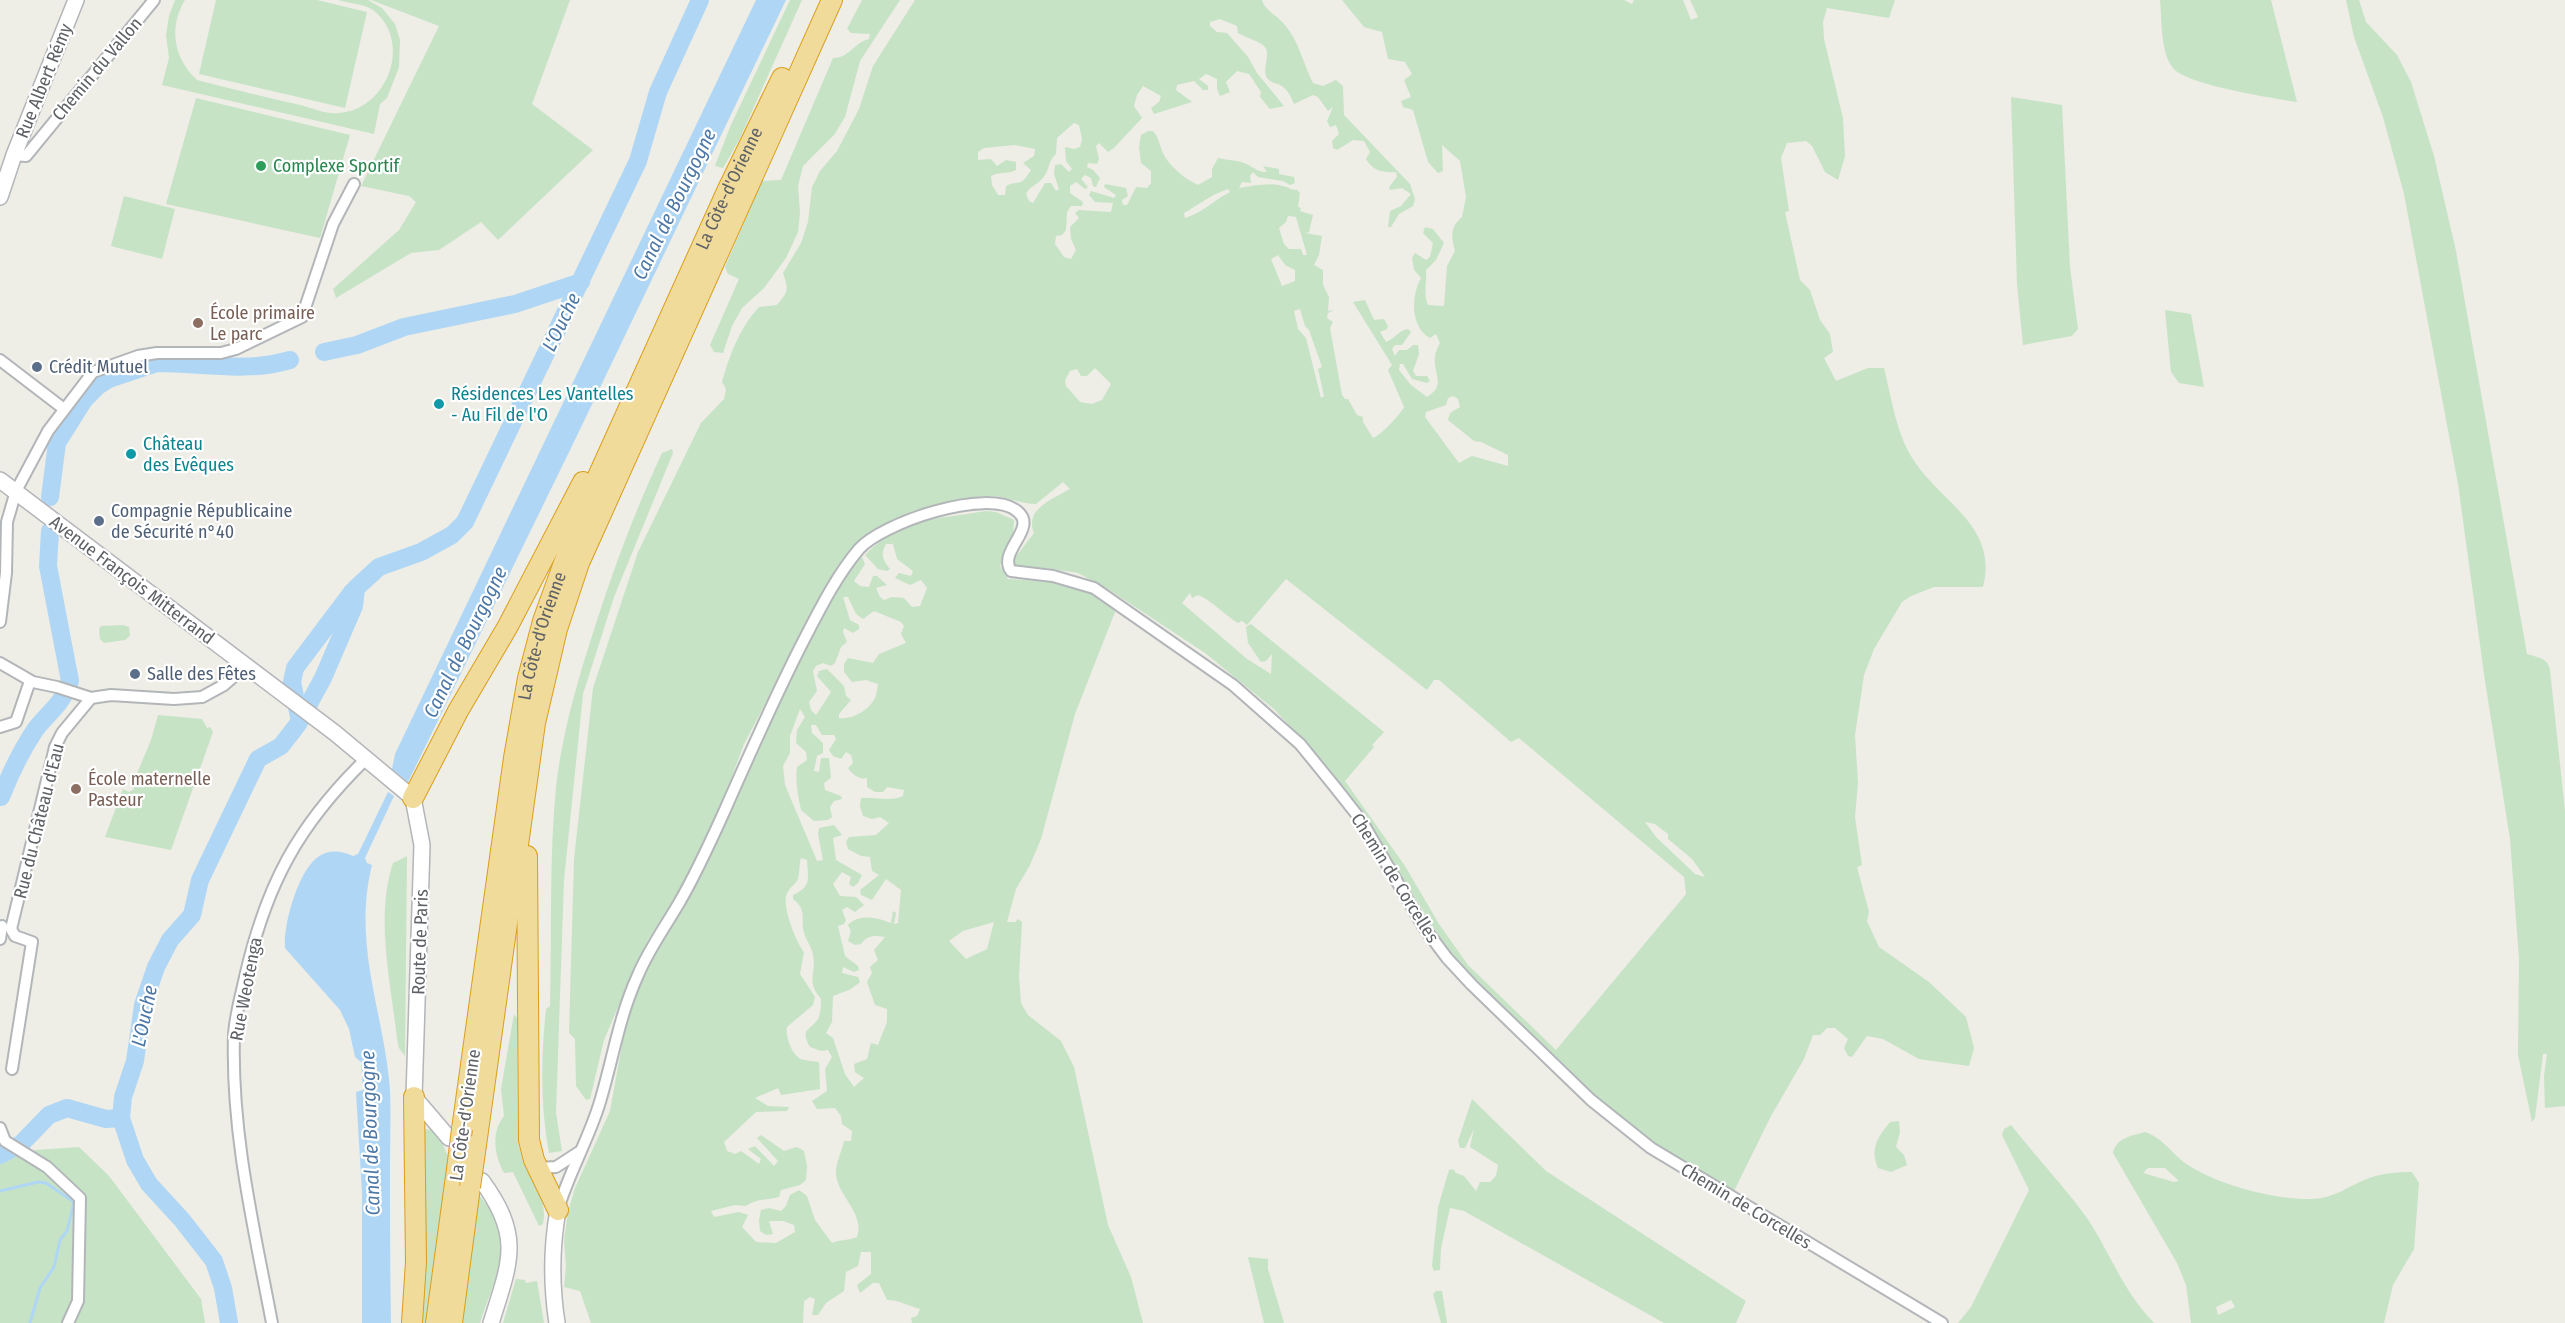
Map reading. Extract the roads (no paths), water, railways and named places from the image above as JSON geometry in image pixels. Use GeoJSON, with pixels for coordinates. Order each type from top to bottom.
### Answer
{"type":"FeatureCollection","features":[{"type":"Feature","properties":{"kind":"highway","name":"La Côte-d'Orienne"},"geometry":{"type":"LineString","coordinates":[[436,1323],[457,1169],[456,1134],[514,758],[528,678],[543,621],[563,560],[648,367],[728,189],[820,0]]}},
{"type":"Feature","properties":{"kind":"highway","name":"La Côte-d'Orienne"},"geometry":{"type":"LineString","coordinates":[[452,1323],[476,1184],[476,1145],[529,767],[545,676],[557,629],[579,563],[832,0]]}},
{"type":"Feature","properties":{"kind":"highway"},"geometry":{"type":"LineString","coordinates":[[410,795],[508,626],[573,501],[648,367]]}},
{"type":"Feature","properties":{"kind":"highway"},"geometry":{"type":"LineString","coordinates":[[529,767],[526,878],[529,1140],[531,1152],[558,1210]]}},
{"type":"Feature","properties":{"kind":"highway"},"geometry":{"type":"LineString","coordinates":[[412,1323],[416,1262],[414,1096]]}},
{"type":"Feature","properties":{"kind":"main road","name":"Rue Albert Rémy"},"geometry":{"type":"LineString","coordinates":[[0,197],[76,0]]}},
{"type":"Feature","properties":{"kind":"main road","name":"Avenue François Mitterrand"},"geometry":{"type":"LineString","coordinates":[[0,480],[315,718],[410,795]]}},
{"type":"Feature","properties":{"kind":"main road","name":"Route de Paris"},"geometry":{"type":"LineString","coordinates":[[410,795],[422,845],[414,1096]]}},
{"type":"Feature","properties":{"kind":"main road"},"geometry":{"type":"LineString","coordinates":[[414,1096],[456,1134]]}},
{"type":"Feature","properties":{"kind":"main road"},"geometry":{"type":"LineString","coordinates":[[476,1184],[504,1217],[510,1246],[507,1270],[491,1323]]}},
{"type":"Feature","properties":{"kind":"main road"},"geometry":{"type":"LineString","coordinates":[[557,1323],[551,1273],[558,1210]]}},
{"type":"Feature","properties":{"kind":"street","name":"Chemin du Vallon"},"geometry":{"type":"LineString","coordinates":[[14,156],[26,156],[31,152],[50,125],[154,0]]}},
{"type":"Feature","properties":{"kind":"street"},"geometry":{"type":"LineString","coordinates":[[0,622],[6,573],[3,521],[48,431],[93,372],[138,356],[157,353],[214,354],[236,350],[302,316],[333,224],[354,184]]}},
{"type":"Feature","properties":{"kind":"street"},"geometry":{"type":"LineString","coordinates":[[0,360],[64,409]]}},
{"type":"Feature","properties":{"kind":"street","name":"Chemin de Corcelles"},"geometry":{"type":"LineString","coordinates":[[581,1150],[600,1103],[621,1017],[638,974],[700,863],[757,735],[799,650],[845,566],[861,546],[885,530],[923,514],[985,504],[1006,505],[1022,516],[1023,528],[1007,559],[1007,566],[1011,572],[1053,576],[1094,588],[1209,667],[1300,744],[1361,820],[1423,926],[1448,958],[1506,1019],[1591,1100],[1660,1154],[1942,1323]]}},
{"type":"Feature","properties":{"kind":"street"},"geometry":{"type":"LineString","coordinates":[[0,663],[30,681],[91,698],[111,695],[174,699],[202,697],[252,670]]}},
{"type":"Feature","properties":{"kind":"street"},"geometry":{"type":"LineString","coordinates":[[0,727],[16,722],[30,681]]}},
{"type":"Feature","properties":{"kind":"street","name":"Rue du Château d'Eau"},"geometry":{"type":"LineString","coordinates":[[0,939],[55,747],[62,733],[91,698]]}},
{"type":"Feature","properties":{"kind":"street","name":"Rue Weotenga"},"geometry":{"type":"LineString","coordinates":[[272,1323],[240,1156],[235,1091],[234,1033],[248,963],[265,906],[283,865],[302,832],[327,799],[366,759]]}},
{"type":"Feature","properties":{"kind":"street"},"geometry":{"type":"LineString","coordinates":[[4,927],[15,936],[32,942],[12,1069]]}},
{"type":"Feature","properties":{"kind":"street"},"geometry":{"type":"LineString","coordinates":[[0,1128],[5,1141],[47,1167],[80,1198],[78,1301],[68,1323]]}},
{"type":"Feature","properties":{"kind":"street"},"geometry":{"type":"LineString","coordinates":[[538,1168],[556,1167],[581,1150]]}},
{"type":"Feature","properties":{"kind":"street"},"geometry":{"type":"LineString","coordinates":[[558,1210],[581,1150]]}},
{"type":"Feature","properties":{"kind":"water","name":"Canal de Bourgogne"},"geometry":{"type":"Polygon","coordinates":[[[756,0],[786,0],[408,782],[392,769],[395,754],[756,0]]]}},
{"type":"Feature","properties":{"kind":"water","name":"Canal de Bourgogne"},"geometry":{"type":"Polygon","coordinates":[[[388,792],[394,796],[365,858],[367,863],[372,865],[367,895],[367,951],[390,1090],[391,1323],[362,1323],[362,1192],[356,1092],[363,1090],[361,1062],[355,1057],[349,1029],[340,1010],[285,948],[285,938],[293,899],[311,864],[322,854],[331,852],[353,856],[358,854],[388,792]]]}},
{"type":"Feature","properties":{"kind":"waterway","name":"L'Ouche"},"geometry":{"type":"LineString","coordinates":[[229,1323],[223,1288],[214,1261],[182,1220],[149,1184],[135,1160],[121,1118],[123,1097],[135,1061],[143,1005],[156,967],[170,940],[192,915],[200,880],[258,759],[281,746],[298,724],[323,678],[354,606],[356,588],[379,567],[421,552],[452,535],[465,522],[638,161],[658,92],[700,0]]}},
{"type":"Feature","properties":{"kind":"waterway"},"geometry":{"type":"LineString","coordinates":[[324,352],[357,345],[404,327],[515,304],[581,282]]}},
{"type":"Feature","properties":{"kind":"waterway"},"geometry":{"type":"LineString","coordinates":[[50,497],[57,443],[84,400],[109,379],[157,363],[240,367],[290,360]]}},
{"type":"Feature","properties":{"kind":"waterway"},"geometry":{"type":"LineString","coordinates":[[1,797],[25,746],[35,730],[59,703],[70,681],[48,566],[50,531]]}},
{"type":"Feature","properties":{"kind":"waterway","name":"L'Ouche"},"geometry":{"type":"LineString","coordinates":[[299,717],[292,682],[295,668],[353,591]]}},
{"type":"Feature","properties":{"kind":"waterway"},"geometry":{"type":"LineString","coordinates":[[0,1155],[21,1144],[49,1115],[67,1108],[106,1119],[121,1118]]}},
{"type":"Feature","properties":{"kind":"waterway"},"geometry":{"type":"LineString","coordinates":[[0,1191],[38,1182],[46,1183],[74,1202],[67,1231],[60,1240],[54,1267],[40,1288],[30,1323]]}},
{"type":"Feature","properties":{"kind":"place","name":"Complexe Sportif"},"geometry":{"type":"Point","coordinates":[261,166]}},
{"type":"Feature","properties":{"kind":"place","name":"École primaire Le parc"},"geometry":{"type":"Point","coordinates":[198,323]}},
{"type":"Feature","properties":{"kind":"place","name":"Crédit Mutuel"},"geometry":{"type":"Point","coordinates":[37,367]}},
{"type":"Feature","properties":{"kind":"place","name":"Résidences Les Vantelles - Au Fil de l'O"},"geometry":{"type":"Point","coordinates":[439,404]}},
{"type":"Feature","properties":{"kind":"place","name":"Château des Evêques"},"geometry":{"type":"Point","coordinates":[131,454]}},
{"type":"Feature","properties":{"kind":"place","name":"Compagnie Républicaine de Sécurité n°40"},"geometry":{"type":"Point","coordinates":[99,521]}},
{"type":"Feature","properties":{"kind":"place","name":"Salle des Fêtes"},"geometry":{"type":"Point","coordinates":[135,674]}},
{"type":"Feature","properties":{"kind":"place","name":"École maternelle Pasteur"},"geometry":{"type":"Point","coordinates":[76,789]}}]}
